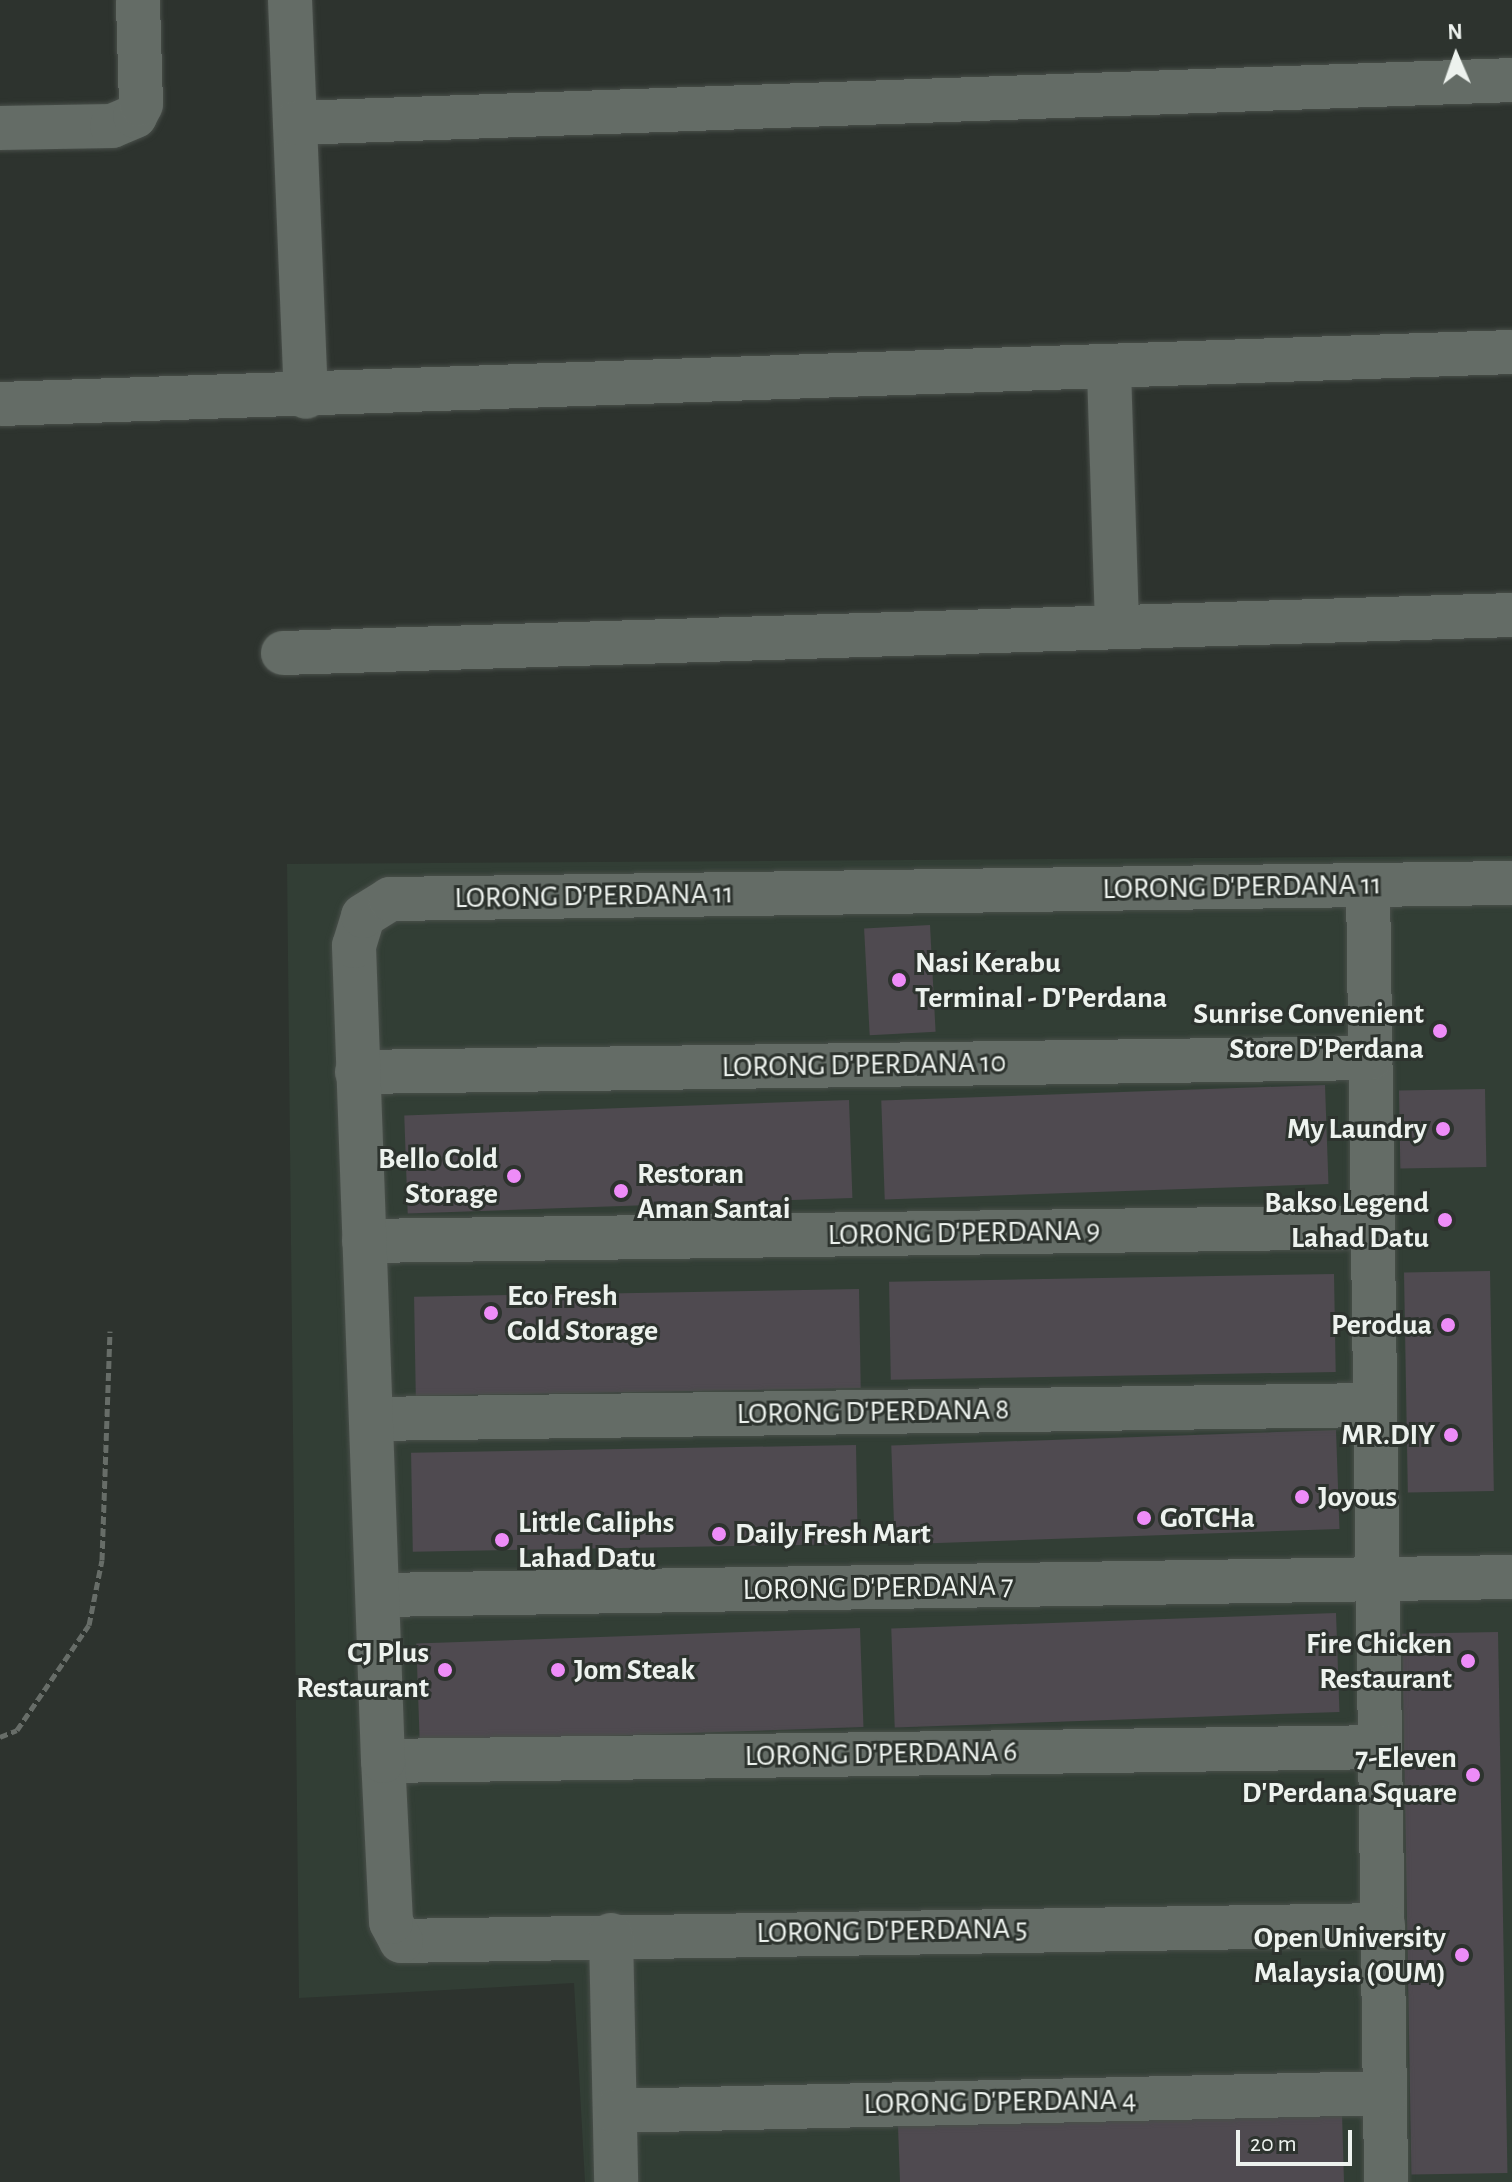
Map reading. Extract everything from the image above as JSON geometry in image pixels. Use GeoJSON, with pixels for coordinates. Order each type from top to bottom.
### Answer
{"type":"FeatureCollection","features":[{"type":"Feature","properties":{"kind":"street"},"geometry":{"type":"LineString","coordinates":[[0,128],[112,126],[135,116],[141,104],[138,0]]}},
{"type":"Feature","properties":{"kind":"street"},"geometry":{"type":"LineString","coordinates":[[290,0],[306,397]]}},
{"type":"Feature","properties":{"kind":"street"},"geometry":{"type":"LineString","coordinates":[[295,123],[1512,80]]}},
{"type":"Feature","properties":{"kind":"street"},"geometry":{"type":"LineString","coordinates":[[0,404],[1109,370],[1512,352]]}},
{"type":"Feature","properties":{"kind":"street"},"geometry":{"type":"LineString","coordinates":[[1109,370],[1117,627]]}},
{"type":"Feature","properties":{"kind":"street"},"geometry":{"type":"LineString","coordinates":[[283,653],[1512,615]]}},
{"type":"Feature","properties":{"kind":"street","name":"LORONG D'PERDANA 11"},"geometry":{"type":"LineString","coordinates":[[401,1941],[391,1922],[357,1072],[354,946],[363,916],[390,899],[1512,883]]}},
{"type":"Feature","properties":{"kind":"street"},"geometry":{"type":"LineString","coordinates":[[1368,885],[1386,2182]]}},
{"type":"Feature","properties":{"kind":"street","name":"LORONG D'PERDANA 10"},"geometry":{"type":"LineString","coordinates":[[357,1072],[1371,1058]]}},
{"type":"Feature","properties":{"kind":"street","name":"LORONG D'PERDANA 9"},"geometry":{"type":"LineString","coordinates":[[364,1241],[1373,1227]]}},
{"type":"Feature","properties":{"kind":"street","name":"LORONG D'PERDANA 8"},"geometry":{"type":"LineString","coordinates":[[371,1419],[1375,1405]]}},
{"type":"Feature","properties":{"kind":"street","name":"LORONG D'PERDANA 7"},"geometry":{"type":"LineString","coordinates":[[379,1595],[1378,1582],[1512,1577]]}},
{"type":"Feature","properties":{"kind":"street","name":"LORONG D'PERDANA 6"},"geometry":{"type":"LineString","coordinates":[[383,1761],[1380,1747]]}},
{"type":"Feature","properties":{"kind":"street","name":"LORONG D'PERDANA 5"},"geometry":{"type":"LineString","coordinates":[[401,1941],[611,1935],[1383,1925]]}},
{"type":"Feature","properties":{"kind":"street"},"geometry":{"type":"LineString","coordinates":[[611,1935],[616,2182]]}},
{"type":"Feature","properties":{"kind":"street","name":"LORONG D'PERDANA 4"},"geometry":{"type":"LineString","coordinates":[[615,2111],[1385,2093]]}},
{"type":"Feature","properties":{"kind":"path"},"geometry":{"type":"LineString","coordinates":[[0,1737],[17,1730],[89,1625],[102,1560],[110,1331]]}},
{"type":"Feature","properties":{"kind":"shaded area"},"geometry":{"type":"Polygon","coordinates":[[[1512,856],[1512,2182],[585,2182],[574,1983],[299,1998],[287,864],[1512,856]]]}},
{"type":"Feature","properties":{"kind":"building","name":"Nasi Kerabu Terminal - D'Perdana"},"geometry":{"type":"Polygon","coordinates":[[[930,925],[936,1032],[870,1035],[864,928],[930,925]]]}},
{"type":"Feature","properties":{"kind":"building"},"geometry":{"type":"Polygon","coordinates":[[[1325,1085],[1328,1184],[885,1199],[881,1100],[1325,1085]]]}},
{"type":"Feature","properties":{"kind":"building","name":"My Laundry"},"geometry":{"type":"Polygon","coordinates":[[[1485,1089],[1486,1167],[1400,1168],[1399,1091],[1485,1089]]]}},
{"type":"Feature","properties":{"kind":"building"},"geometry":{"type":"Polygon","coordinates":[[[849,1100],[852,1198],[408,1213],[404,1116],[849,1100]]]}},
{"type":"Feature","properties":{"kind":"building"},"geometry":{"type":"Polygon","coordinates":[[[1490,1271],[1494,1491],[1408,1492],[1404,1273],[1490,1271]]]}},
{"type":"Feature","properties":{"kind":"building"},"geometry":{"type":"Polygon","coordinates":[[[1334,1274],[1336,1372],[891,1380],[889,1282],[1334,1274]]]}},
{"type":"Feature","properties":{"kind":"building"},"geometry":{"type":"Polygon","coordinates":[[[859,1289],[861,1388],[416,1396],[414,1297],[859,1289]]]}},
{"type":"Feature","properties":{"kind":"building"},"geometry":{"type":"Polygon","coordinates":[[[1336,1430],[1339,1529],[895,1544],[891,1446],[1336,1430]]]}},
{"type":"Feature","properties":{"kind":"building"},"geometry":{"type":"Polygon","coordinates":[[[856,1445],[858,1544],[413,1552],[411,1453],[856,1445]]]}},
{"type":"Feature","properties":{"kind":"building"},"geometry":{"type":"Polygon","coordinates":[[[1336,1613],[1339,1712],[895,1727],[891,1629],[1336,1613]]]}},
{"type":"Feature","properties":{"kind":"building"},"geometry":{"type":"Polygon","coordinates":[[[860,1628],[863,1727],[420,1742],[416,1643],[860,1628]]]}},
{"type":"Feature","properties":{"kind":"building"},"geometry":{"type":"Polygon","coordinates":[[[1498,1632],[1507,2173],[1411,2175],[1402,1634],[1498,1632]]]}},
{"type":"Feature","properties":{"kind":"building"},"geometry":{"type":"Polygon","coordinates":[[[1342,2113],[1344,2182],[900,2182],[898,2126],[1342,2113]]]}},
{"type":"Feature","properties":{"kind":"place","name":"Nasi Kerabu Terminal - D'Perdana"},"geometry":{"type":"Point","coordinates":[899,980]}},
{"type":"Feature","properties":{"kind":"place","name":"Sunrise Convenient Store D'Perdana"},"geometry":{"type":"Point","coordinates":[1440,1031]}},
{"type":"Feature","properties":{"kind":"place","name":"My Laundry"},"geometry":{"type":"Point","coordinates":[1443,1129]}},
{"type":"Feature","properties":{"kind":"place","name":"Bello Cold Storage"},"geometry":{"type":"Point","coordinates":[514,1176]}},
{"type":"Feature","properties":{"kind":"place","name":"Restoran Aman Santai"},"geometry":{"type":"Point","coordinates":[621,1191]}},
{"type":"Feature","properties":{"kind":"place","name":"Bakso Legend Lahad Datu"},"geometry":{"type":"Point","coordinates":[1445,1220]}},
{"type":"Feature","properties":{"kind":"place","name":"Eco Fresh Cold Storage"},"geometry":{"type":"Point","coordinates":[491,1313]}},
{"type":"Feature","properties":{"kind":"place","name":"Perodua"},"geometry":{"type":"Point","coordinates":[1448,1325]}},
{"type":"Feature","properties":{"kind":"place","name":"MR.DIY"},"geometry":{"type":"Point","coordinates":[1451,1435]}},
{"type":"Feature","properties":{"kind":"place","name":"Joyous"},"geometry":{"type":"Point","coordinates":[1302,1497]}},
{"type":"Feature","properties":{"kind":"place","name":"GoTCHa"},"geometry":{"type":"Point","coordinates":[1144,1518]}},
{"type":"Feature","properties":{"kind":"place","name":"Daily Fresh Mart"},"geometry":{"type":"Point","coordinates":[719,1534]}},
{"type":"Feature","properties":{"kind":"place","name":"Little Caliphs Lahad Datu"},"geometry":{"type":"Point","coordinates":[502,1540]}},
{"type":"Feature","properties":{"kind":"place","name":"Fire Chicken Restaurant"},"geometry":{"type":"Point","coordinates":[1468,1661]}},
{"type":"Feature","properties":{"kind":"place","name":"CJ Plus Restaurant"},"geometry":{"type":"Point","coordinates":[445,1670]}},
{"type":"Feature","properties":{"kind":"place","name":"Jom Steak"},"geometry":{"type":"Point","coordinates":[558,1670]}},
{"type":"Feature","properties":{"kind":"place","name":"7-Eleven D'Perdana Square"},"geometry":{"type":"Point","coordinates":[1473,1775]}},
{"type":"Feature","properties":{"kind":"place","name":"Open University Malaysia (OUM)"},"geometry":{"type":"Point","coordinates":[1462,1955]}}]}
